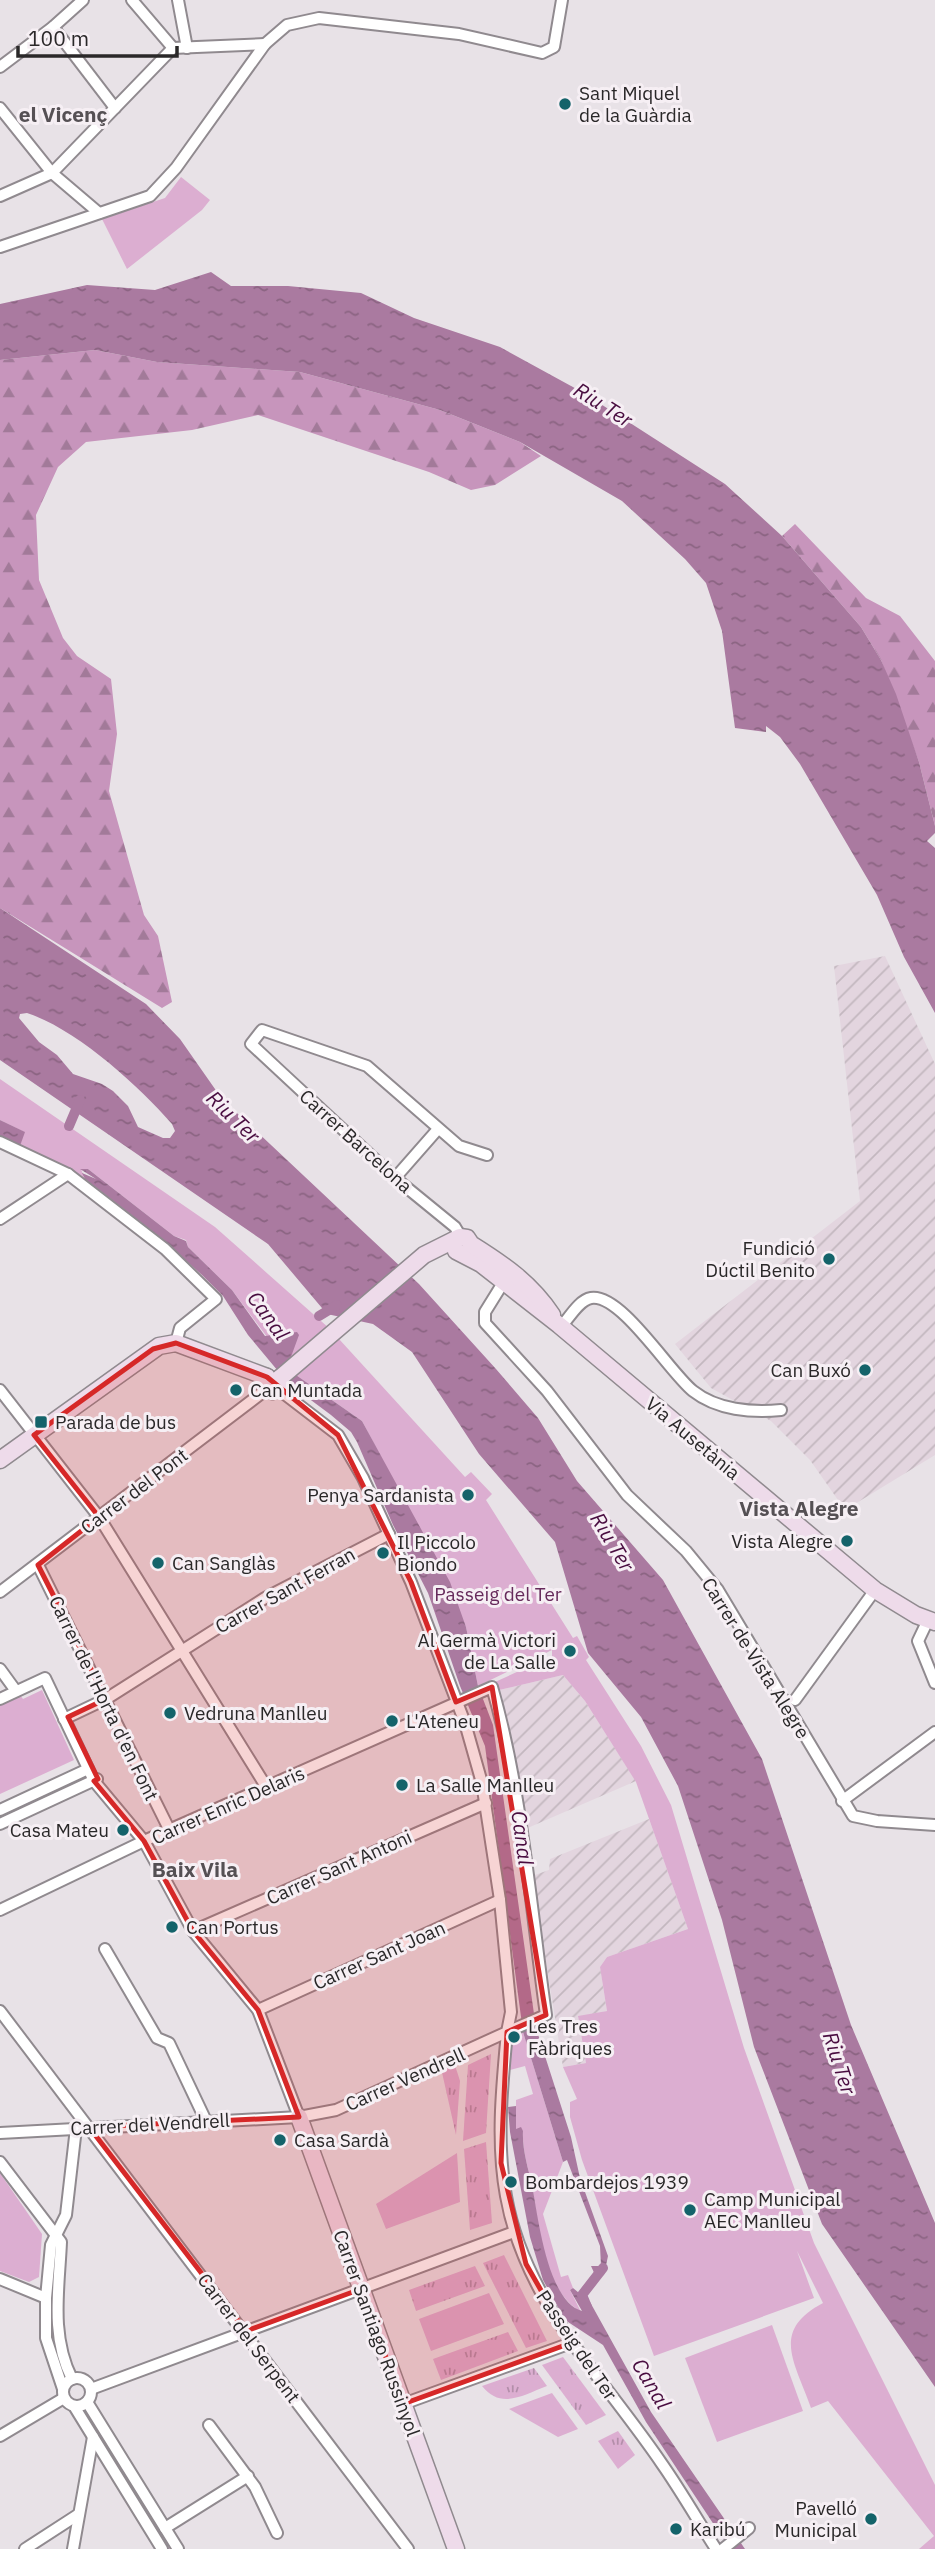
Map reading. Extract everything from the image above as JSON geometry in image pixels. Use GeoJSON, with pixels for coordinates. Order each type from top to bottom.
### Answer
{"type":"FeatureCollection","features":[{"type":"Feature","properties":{"kind":"street"},"geometry":{"type":"LineString","coordinates":[[0,67],[53,27],[83,0]]}},
{"type":"Feature","properties":{"kind":"street"},"geometry":{"type":"LineString","coordinates":[[132,0],[173,48]]}},
{"type":"Feature","properties":{"kind":"street"},"geometry":{"type":"LineString","coordinates":[[178,0],[187,48]]}},
{"type":"Feature","properties":{"kind":"street"},"geometry":{"type":"LineString","coordinates":[[0,247],[149,195],[176,168],[265,44],[288,24],[319,18],[459,34],[542,53],[554,47],[558,38],[562,0]]}},
{"type":"Feature","properties":{"kind":"street"},"geometry":{"type":"LineString","coordinates":[[53,27],[115,108]]}},
{"type":"Feature","properties":{"kind":"street"},"geometry":{"type":"LineString","coordinates":[[0,196],[52,173],[173,48],[265,44]]}},
{"type":"Feature","properties":{"kind":"street"},"geometry":{"type":"LineString","coordinates":[[0,108],[52,173],[99,213]]}},
{"type":"Feature","properties":{"kind":"street","name":"Carrer Barcelona"},"geometry":{"type":"LineString","coordinates":[[438,1129],[367,1066],[262,1030],[251,1044],[395,1178],[455,1227],[461,1246]]}},
{"type":"Feature","properties":{"kind":"street"},"geometry":{"type":"LineString","coordinates":[[395,1178],[438,1129],[459,1146],[487,1155]]}},
{"type":"Feature","properties":{"kind":"street"},"geometry":{"type":"LineString","coordinates":[[0,1142],[68,1174],[164,1249],[216,1299],[180,1328],[176,1343]]}},
{"type":"Feature","properties":{"kind":"street"},"geometry":{"type":"LineString","coordinates":[[0,1219],[68,1174]]}},
{"type":"Feature","properties":{"kind":"street"},"geometry":{"type":"LineString","coordinates":[[0,1460],[153,1349],[176,1343],[275,1382],[415,1266],[424,1255],[461,1246]]}},
{"type":"Feature","properties":{"kind":"street","name":"Via Ausetània"},"geometry":{"type":"LineString","coordinates":[[461,1246],[874,1590],[932,1621]]}},
{"type":"Feature","properties":{"kind":"street","name":"Via Ausetània"},"geometry":{"type":"LineString","coordinates":[[461,1246],[499,1260],[533,1290],[560,1326]]}},
{"type":"Feature","properties":{"kind":"street","name":"Carrer de Vista Alegre"},"geometry":{"type":"LineString","coordinates":[[503,1283],[485,1312],[485,1323],[547,1391],[627,1495],[686,1551],[718,1590],[853,1816],[860,1819],[935,1825]]}},
{"type":"Feature","properties":{"kind":"street"},"geometry":{"type":"LineString","coordinates":[[560,1326],[583,1302],[594,1297],[604,1300],[627,1317],[694,1392],[731,1409],[781,1410]]}},
{"type":"Feature","properties":{"kind":"street","name":"Carrer del Pont"},"geometry":{"type":"LineString","coordinates":[[0,1592],[275,1382]]}},
{"type":"Feature","properties":{"kind":"street","name":"Passeig del Ter"},"geometry":{"type":"LineString","coordinates":[[275,1382],[338,1435],[389,1534],[462,1700],[486,1803],[500,1900],[511,2012],[502,2095],[501,2162],[514,2232],[540,2294],[572,2343],[662,2463],[716,2549]]}},
{"type":"Feature","properties":{"kind":"street"},"geometry":{"type":"LineString","coordinates":[[0,1390],[99,1517],[267,1788]]}},
{"type":"Feature","properties":{"kind":"street","name":"Carrer Sant Ferran"},"geometry":{"type":"LineString","coordinates":[[66,1718],[106,1699],[182,1648],[265,1598],[389,1534]]}},
{"type":"Feature","properties":{"kind":"street","name":"Carrer de l'Horta d'en Font"},"geometry":{"type":"LineString","coordinates":[[38,1565],[170,1831]]}},
{"type":"Feature","properties":{"kind":"street"},"geometry":{"type":"LineString","coordinates":[[794,1700],[874,1590]]}},
{"type":"Feature","properties":{"kind":"street"},"geometry":{"type":"LineString","coordinates":[[932,1621],[918,1641],[935,1683]]}},
{"type":"Feature","properties":{"kind":"street"},"geometry":{"type":"LineString","coordinates":[[0,1669],[15,1689]]}},
{"type":"Feature","properties":{"kind":"street"},"geometry":{"type":"LineString","coordinates":[[0,1696],[47,1672],[94,1781],[144,1842],[193,1931],[258,2010],[299,2117]]}},
{"type":"Feature","properties":{"kind":"street"},"geometry":{"type":"LineString","coordinates":[[462,1700],[492,1687],[498,1707],[518,1821],[546,2015],[507,2032]]}},
{"type":"Feature","properties":{"kind":"street","name":"Carrer Enric Delaris"},"geometry":{"type":"LineString","coordinates":[[0,1910],[144,1842],[462,1700]]}},
{"type":"Feature","properties":{"kind":"street"},"geometry":{"type":"LineString","coordinates":[[0,1824],[97,1779],[66,1718]]}},
{"type":"Feature","properties":{"kind":"street"},"geometry":{"type":"LineString","coordinates":[[842,1801],[935,1732]]}},
{"type":"Feature","properties":{"kind":"street"},"geometry":{"type":"LineString","coordinates":[[0,1810],[88,1769]]}},
{"type":"Feature","properties":{"kind":"street","name":"Carrer Sant Antoni"},"geometry":{"type":"LineString","coordinates":[[193,1931],[486,1803]]}},
{"type":"Feature","properties":{"kind":"street","name":"Carrer Sant Joan"},"geometry":{"type":"LineString","coordinates":[[258,2010],[500,1900]]}},
{"type":"Feature","properties":{"kind":"street"},"geometry":{"type":"LineString","coordinates":[[105,1949],[157,2038],[169,2043],[206,2121]]}},
{"type":"Feature","properties":{"kind":"street","name":"Carrer del Serpent"},"geometry":{"type":"LineString","coordinates":[[0,2011],[246,2331],[408,2549]]}},
{"type":"Feature","properties":{"kind":"street","name":"Carrer Vendrell"},"geometry":{"type":"LineString","coordinates":[[299,2117],[336,2110],[507,2032]]}},
{"type":"Feature","properties":{"kind":"street","name":"Carrer del Vendrell"},"geometry":{"type":"LineString","coordinates":[[0,2133],[299,2117]]}},
{"type":"Feature","properties":{"kind":"street","name":"Carrer Santiago Russinyol"},"geometry":{"type":"LineString","coordinates":[[299,2117],[456,2549]]}},
{"type":"Feature","properties":{"kind":"street"},"geometry":{"type":"LineString","coordinates":[[76,2128],[66,2215],[51,2245],[46,2298],[46,2338],[64,2393],[75,2406],[162,2549]]}},
{"type":"Feature","properties":{"kind":"street"},"geometry":{"type":"LineString","coordinates":[[1,2161],[61,2242],[56,2330],[62,2357],[72,2379]]}},
{"type":"Feature","properties":{"kind":"street"},"geometry":{"type":"LineString","coordinates":[[91,2389],[514,2232]]}},
{"type":"Feature","properties":{"kind":"street"},"geometry":{"type":"LineString","coordinates":[[0,2279],[46,2298]]}},
{"type":"Feature","properties":{"kind":"street"},"geometry":{"type":"LineString","coordinates":[[403,2404],[572,2343]]}},
{"type":"Feature","properties":{"kind":"street"},"geometry":{"type":"LineString","coordinates":[[72,2379],[82,2379],[91,2389]]}},
{"type":"Feature","properties":{"kind":"street"},"geometry":{"type":"LineString","coordinates":[[0,2436],[64,2393],[72,2379]]}},
{"type":"Feature","properties":{"kind":"street"},"geometry":{"type":"LineString","coordinates":[[91,2389],[87,2402],[178,2549]]}},
{"type":"Feature","properties":{"kind":"street"},"geometry":{"type":"LineString","coordinates":[[75,2406],[87,2402]]}},
{"type":"Feature","properties":{"kind":"street"},"geometry":{"type":"LineString","coordinates":[[209,2426],[248,2476],[277,2533]]}},
{"type":"Feature","properties":{"kind":"street"},"geometry":{"type":"LineString","coordinates":[[73,2549],[93,2437]]}},
{"type":"Feature","properties":{"kind":"street"},"geometry":{"type":"LineString","coordinates":[[165,2528],[248,2476]]}},
{"type":"Feature","properties":{"kind":"street"},"geometry":{"type":"LineString","coordinates":[[25,2549],[79,2514]]}},
{"type":"Feature","properties":{"kind":"street"},"geometry":{"type":"LineString","coordinates":[[725,2547],[749,2528]]}},
{"type":"Feature","properties":{"kind":"highlighted area"},"geometry":{"type":"Polygon","coordinates":[[[176,1343],[267,1377],[338,1435],[411,1582],[456,1702],[492,1687],[546,2015],[507,2032],[501,2163],[526,2264],[571,2343],[403,2404],[361,2289],[246,2331],[89,2127],[299,2117],[258,2010],[193,1931],[144,1841],[94,1781],[98,1779],[68,1717],[106,1699],[38,1565],[99,1517],[34,1435],[153,1349],[176,1343]]]}},
{"type":"Feature","properties":{"kind":"shaded area"},"geometry":{"type":"Polygon","coordinates":[[[885,956],[935,1064],[935,1455],[845,1510],[810,1460],[771,1421],[711,1388],[675,1344],[860,1201],[834,966],[885,956]]]}},
{"type":"Feature","properties":{"kind":"shaded area"},"geometry":{"type":"Polygon","coordinates":[[[563,1675],[585,1701],[636,1781],[523,1830],[499,1690],[563,1675]]]}},
{"type":"Feature","properties":{"kind":"shaded area"},"geometry":{"type":"Polygon","coordinates":[[[649,1819],[688,1929],[607,1957],[600,1967],[607,2011],[578,2017],[586,2063],[563,2067],[532,1876],[549,1870],[550,1859],[649,1819]]]}},
{"type":"Feature","properties":{"kind":"green space"},"geometry":{"type":"Polygon","coordinates":[[[181,177],[210,200],[202,210],[127,269],[102,219],[165,198],[181,177]]]}},
{"type":"Feature","properties":{"kind":"green space"},"geometry":{"type":"Polygon","coordinates":[[[95,350],[157,362],[300,372],[440,410],[520,442],[541,456],[495,485],[471,490],[429,472],[258,415],[192,430],[86,442],[58,467],[36,515],[39,580],[63,638],[77,656],[111,679],[117,734],[109,791],[144,915],[158,936],[172,1002],[162,1008],[0,908],[0,360],[95,350]]]}},
{"type":"Feature","properties":{"kind":"green space"},"geometry":{"type":"Polygon","coordinates":[[[795,524],[866,598],[900,616],[935,661],[935,826],[919,762],[881,660],[861,627],[782,536],[795,524]]]}},
{"type":"Feature","properties":{"kind":"green space"},"geometry":{"type":"Polygon","coordinates":[[[0,1079],[215,1227],[330,1329],[288,1365],[232,1290],[188,1247],[186,1240],[174,1236],[88,1169],[81,1169],[85,1179],[69,1168],[20,1146],[24,1132],[0,1120],[0,1079]]]}},
{"type":"Feature","properties":{"kind":"green space"},"geometry":{"type":"Polygon","coordinates":[[[339,1339],[465,1477],[471,1472],[492,1494],[486,1500],[573,1638],[577,1636],[589,1657],[586,1660],[641,1746],[671,1805],[744,2048],[814,2243],[935,2485],[935,2549],[919,2549],[934,2536],[828,2401],[811,2408],[794,2362],[792,2336],[807,2314],[823,2303],[797,2251],[814,2298],[654,2356],[582,2160],[570,2117],[570,2102],[577,2099],[563,2067],[586,2063],[578,2016],[607,2011],[600,1967],[607,1957],[688,1929],[636,1782],[585,1701],[563,1675],[499,1690],[495,1682],[552,1656],[552,1650],[478,1686],[466,1627],[412,1515],[362,1421],[296,1375],[339,1339]]]}},
{"type":"Feature","properties":{"kind":"green space"},"geometry":{"type":"Polygon","coordinates":[[[42,1690],[74,1760],[0,1794],[0,1704],[20,1695],[23,1699],[42,1690]]]}},
{"type":"Feature","properties":{"kind":"green space"},"geometry":{"type":"Polygon","coordinates":[[[523,2032],[563,2162],[543,2214],[561,2277],[568,2275],[573,2288],[570,2290],[581,2312],[568,2302],[550,2272],[540,2237],[524,2152],[523,2131],[516,2129],[516,2100],[533,2094],[525,2066],[510,2070],[512,2036],[523,2032]]]}},
{"type":"Feature","properties":{"kind":"green space"},"geometry":{"type":"Polygon","coordinates":[[[491,2054],[486,2133],[463,2141],[468,2065],[491,2054]]]}},
{"type":"Feature","properties":{"kind":"green space"},"geometry":{"type":"Polygon","coordinates":[[[454,2062],[460,2081],[456,2135],[441,2068],[454,2062]]]}},
{"type":"Feature","properties":{"kind":"green space"},"geometry":{"type":"Polygon","coordinates":[[[486,2142],[492,2223],[470,2230],[464,2149],[486,2142]]]}},
{"type":"Feature","properties":{"kind":"green space"},"geometry":{"type":"Polygon","coordinates":[[[457,2153],[460,2202],[386,2229],[376,2204],[457,2153]]]}},
{"type":"Feature","properties":{"kind":"green space"},"geometry":{"type":"Polygon","coordinates":[[[0,2173],[42,2234],[39,2277],[29,2282],[0,2271],[0,2173]]]}},
{"type":"Feature","properties":{"kind":"green space"},"geometry":{"type":"Polygon","coordinates":[[[504,2255],[547,2341],[526,2348],[483,2263],[504,2255]]]}},
{"type":"Feature","properties":{"kind":"green space"},"geometry":{"type":"Polygon","coordinates":[[[475,2266],[485,2286],[416,2311],[409,2290],[475,2266]]]}},
{"type":"Feature","properties":{"kind":"green space"},"geometry":{"type":"Polygon","coordinates":[[[489,2293],[504,2324],[431,2351],[419,2319],[489,2293]]]}},
{"type":"Feature","properties":{"kind":"green space"},"geometry":{"type":"Polygon","coordinates":[[[772,2325],[803,2411],[717,2442],[685,2358],[772,2325]]]}},
{"type":"Feature","properties":{"kind":"green space"},"geometry":{"type":"Polygon","coordinates":[[[508,2332],[518,2351],[441,2380],[433,2359],[508,2332]]]}},
{"type":"Feature","properties":{"kind":"green space"},"geometry":{"type":"Polygon","coordinates":[[[563,2357],[606,2415],[586,2425],[542,2365],[563,2357]]]}},
{"type":"Feature","properties":{"kind":"green space"},"geometry":{"type":"Polygon","coordinates":[[[534,2368],[547,2386],[521,2396],[505,2399],[497,2397],[482,2386],[534,2368]]]}},
{"type":"Feature","properties":{"kind":"green space"},"geometry":{"type":"Polygon","coordinates":[[[552,2393],[578,2429],[558,2437],[509,2409],[552,2393]]]}},
{"type":"Feature","properties":{"kind":"green space"},"geometry":{"type":"Polygon","coordinates":[[[90,2412],[174,2549],[166,2549],[84,2415],[90,2412]]]}},
{"type":"Feature","properties":{"kind":"green space"},"geometry":{"type":"Polygon","coordinates":[[[618,2431],[635,2455],[618,2469],[598,2441],[618,2431]]]}},
{"type":"Feature","properties":{"kind":"water"},"geometry":{"type":"Polygon","coordinates":[[[211,272],[231,286],[288,286],[361,293],[414,318],[500,347],[582,392],[725,484],[782,536],[861,627],[881,660],[896,694],[919,762],[935,826],[935,833],[927,841],[935,848],[935,1013],[904,957],[877,895],[800,764],[780,737],[766,726],[766,732],[735,728],[722,631],[706,583],[685,559],[622,501],[520,442],[440,410],[300,372],[157,362],[95,350],[0,360],[0,304],[87,285],[155,290],[211,272]]]}},
{"type":"Feature","properties":{"kind":"water","name":"Riu Ter"},"geometry":{"type":"Polygon","coordinates":[[[0,908],[146,1004],[180,1039],[222,1099],[419,1284],[496,1369],[538,1418],[577,1481],[663,1580],[762,1759],[851,2025],[935,2223],[935,2387],[822,2224],[754,2047],[722,1920],[678,1786],[641,1717],[588,1653],[555,1542],[479,1454],[412,1352],[373,1324],[327,1314],[268,1244],[0,1060],[0,908]],[[27,1013],[20,1014],[19,1018],[39,1042],[57,1055],[73,1074],[102,1084],[113,1091],[128,1106],[138,1127],[163,1138],[170,1138],[175,1131],[172,1124],[142,1092],[85,1045],[46,1021],[27,1013]]]}},
{"type":"Feature","properties":{"kind":"water"},"geometry":{"type":"Polygon","coordinates":[[[0,1120],[25,1132],[20,1146],[0,1137],[0,1120]]]}},
{"type":"Feature","properties":{"kind":"water"},"geometry":{"type":"Polygon","coordinates":[[[80,1169],[88,1169],[174,1236],[186,1241],[188,1247],[232,1290],[265,1336],[297,1332],[299,1335],[288,1365],[296,1375],[362,1421],[450,1582],[466,1627],[478,1686],[493,1725],[536,2028],[571,2137],[580,2178],[608,2256],[604,2275],[596,2277],[591,2266],[601,2266],[600,2246],[567,2160],[563,2162],[523,2032],[485,1746],[460,1686],[428,1593],[393,1525],[357,1442],[351,1432],[288,1383],[248,1335],[223,1296],[202,1275],[156,1234],[85,1179],[82,1173],[96,1179],[80,1169]]]}},
{"type":"Feature","properties":{"kind":"water"},"geometry":{"type":"Polygon","coordinates":[[[516,2106],[516,2129],[521,2127],[523,2131],[524,2152],[541,2236],[552,2275],[560,2291],[570,2304],[582,2311],[570,2290],[573,2288],[590,2302],[651,2412],[745,2549],[730,2549],[646,2422],[603,2345],[565,2320],[543,2280],[530,2237],[510,2132],[508,2107],[516,2106]]]}},
{"type":"Feature","properties":{"kind":"waterway"},"geometry":{"type":"LineString","coordinates":[[69,1126],[80,1100]]}},
{"type":"Feature","properties":{"kind":"waterway"},"geometry":{"type":"LineString","coordinates":[[319,1316],[337,1305]]}},
{"type":"Feature","properties":{"kind":"waterway","name":"Canal"},"geometry":{"type":"LineString","coordinates":[[587,2307],[582,2295],[603,2268]]}},
{"type":"Feature","properties":{"kind":"place","name":"Sant Miquel de la Guàrdia"},"geometry":{"type":"Point","coordinates":[565,104]}},
{"type":"Feature","properties":{"kind":"place","name":"Fundició Dúctil Benito"},"geometry":{"type":"Point","coordinates":[829,1259]}},
{"type":"Feature","properties":{"kind":"place","name":"Can Buxó"},"geometry":{"type":"Point","coordinates":[865,1370]}},
{"type":"Feature","properties":{"kind":"place","name":"Can Muntada"},"geometry":{"type":"Point","coordinates":[236,1390]}},
{"type":"Feature","properties":{"kind":"place","name":"Parada de bus"},"geometry":{"type":"Point","coordinates":[41,1422]}},
{"type":"Feature","properties":{"kind":"place","name":"Penya Sardanista"},"geometry":{"type":"Point","coordinates":[468,1495]}},
{"type":"Feature","properties":{"kind":"place","name":"Vista Alegre"},"geometry":{"type":"Point","coordinates":[847,1541]}},
{"type":"Feature","properties":{"kind":"place","name":"Il Piccolo Biondo"},"geometry":{"type":"Point","coordinates":[383,1553]}},
{"type":"Feature","properties":{"kind":"place","name":"Can Sanglàs"},"geometry":{"type":"Point","coordinates":[158,1563]}},
{"type":"Feature","properties":{"kind":"place","name":"Al Germà Victori de La Salle"},"geometry":{"type":"Point","coordinates":[570,1651]}},
{"type":"Feature","properties":{"kind":"place","name":"Vedruna Manlleu"},"geometry":{"type":"Point","coordinates":[170,1713]}},
{"type":"Feature","properties":{"kind":"place","name":"L'Ateneu"},"geometry":{"type":"Point","coordinates":[392,1721]}},
{"type":"Feature","properties":{"kind":"place","name":"La Salle Manlleu"},"geometry":{"type":"Point","coordinates":[402,1785]}},
{"type":"Feature","properties":{"kind":"place","name":"Casa Mateu"},"geometry":{"type":"Point","coordinates":[123,1830]}},
{"type":"Feature","properties":{"kind":"place","name":"Can Portus"},"geometry":{"type":"Point","coordinates":[172,1927]}},
{"type":"Feature","properties":{"kind":"place","name":"Les Tres Fàbriques"},"geometry":{"type":"Point","coordinates":[514,2037]}},
{"type":"Feature","properties":{"kind":"place","name":"Casa Sardà"},"geometry":{"type":"Point","coordinates":[280,2140]}},
{"type":"Feature","properties":{"kind":"place","name":"Bombardejos 1939"},"geometry":{"type":"Point","coordinates":[511,2182]}},
{"type":"Feature","properties":{"kind":"place","name":"Camp Municipal AEC Manlleu"},"geometry":{"type":"Point","coordinates":[690,2210]}},
{"type":"Feature","properties":{"kind":"place","name":"Pavelló Municipal"},"geometry":{"type":"Point","coordinates":[871,2519]}},
{"type":"Feature","properties":{"kind":"place","name":"Karibú"},"geometry":{"type":"Point","coordinates":[676,2529]}},
{"type":"Feature","properties":{"kind":"district","name":"el Vicenç"},"geometry":{"type":"Point","coordinates":[63,115]}},
{"type":"Feature","properties":{"kind":"district","name":"Vista Alegre"},"geometry":{"type":"Point","coordinates":[799,1509]}},
{"type":"Feature","properties":{"kind":"district","name":"Baix Vila"},"geometry":{"type":"Point","coordinates":[195,1870]}}]}
